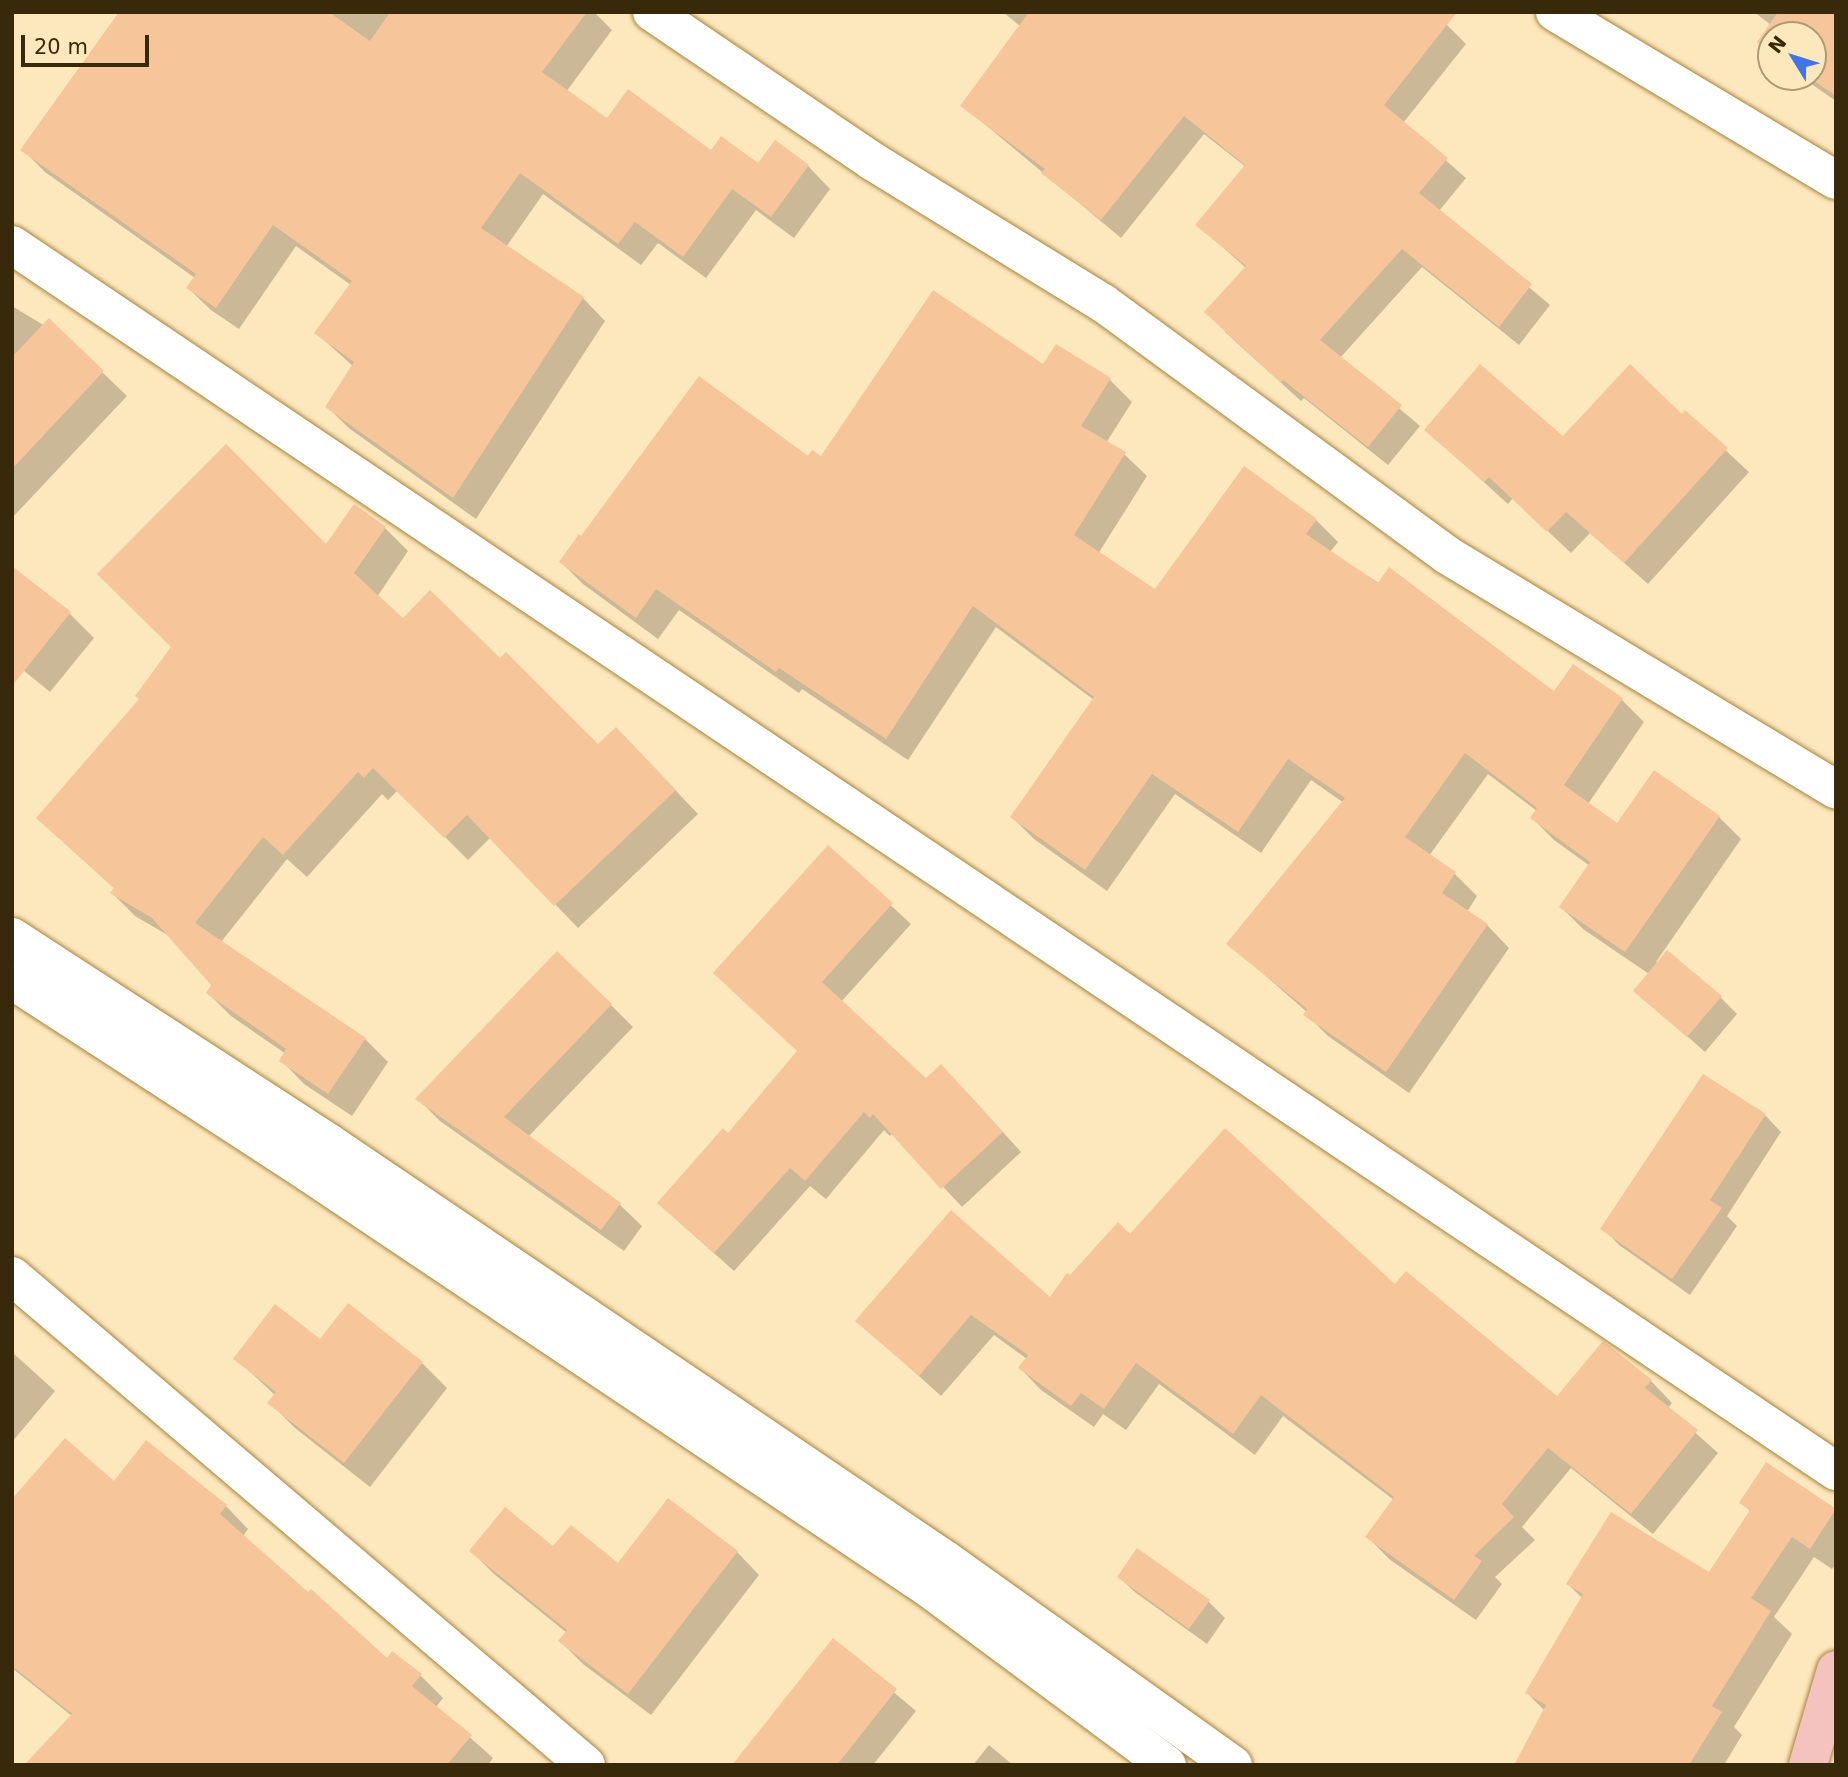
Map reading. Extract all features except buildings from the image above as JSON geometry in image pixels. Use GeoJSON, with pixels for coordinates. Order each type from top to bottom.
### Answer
{"type":"FeatureCollection","features":[{"type":"Feature","properties":{"kind":"main road"},"geometry":{"type":"LineString","coordinates":[[1808,1765],[1836,1670]]}},
{"type":"Feature","properties":{"kind":"street"},"geometry":{"type":"LineString","coordinates":[[652,12],[872,161],[1103,303],[1447,555],[1836,790]]}},
{"type":"Feature","properties":{"kind":"street"},"geometry":{"type":"LineString","coordinates":[[1556,12],[1836,180]]}},
{"type":"Feature","properties":{"kind":"street"},"geometry":{"type":"LineString","coordinates":[[12,245],[1836,1471]]}},
{"type":"Feature","properties":{"kind":"street"},"geometry":{"type":"LineString","coordinates":[[12,937],[329,1143],[935,1553],[1233,1765]]}},
{"type":"Feature","properties":{"kind":"street"},"geometry":{"type":"LineString","coordinates":[[12,980],[309,1173],[930,1589],[1167,1765]]}},
{"type":"Feature","properties":{"kind":"street"},"geometry":{"type":"LineString","coordinates":[[12,1276],[586,1765]]}}]}
